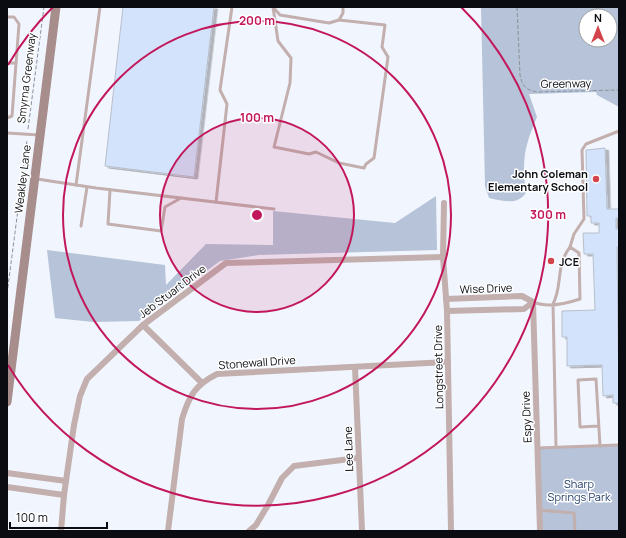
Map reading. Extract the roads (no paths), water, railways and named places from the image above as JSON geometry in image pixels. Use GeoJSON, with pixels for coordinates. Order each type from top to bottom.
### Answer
{"type":"FeatureCollection","features":[{"type":"Feature","properties":{"kind":"main road","name":"Weakley Lane"},"geometry":{"type":"LineString","coordinates":[[7,402],[56,7]]}},
{"type":"Feature","properties":{"kind":"street","name":"Longstreet Drive"},"geometry":{"type":"LineString","coordinates":[[444,203],[443,256],[447,312],[451,531]]}},
{"type":"Feature","properties":{"kind":"street","name":"Jeb Stuart Drive"},"geometry":{"type":"LineString","coordinates":[[61,531],[64,495],[80,396],[87,379],[143,325],[226,263],[443,256]]}},
{"type":"Feature","properties":{"kind":"street","name":"Wise Drive"},"geometry":{"type":"LineString","coordinates":[[446,299],[522,296],[533,302],[524,309],[447,312]]}},
{"type":"Feature","properties":{"kind":"street","name":"Espy Drive"},"geometry":{"type":"LineString","coordinates":[[533,302],[540,531]]}},
{"type":"Feature","properties":{"kind":"street"},"geometry":{"type":"LineString","coordinates":[[143,325],[200,382],[187,401],[182,419],[168,531]]}},
{"type":"Feature","properties":{"kind":"street","name":"Stonewall Drive"},"geometry":{"type":"LineString","coordinates":[[200,382],[216,374],[447,362]]}},
{"type":"Feature","properties":{"kind":"street","name":"Lee Lane"},"geometry":{"type":"LineString","coordinates":[[355,367],[362,531]]}},
{"type":"Feature","properties":{"kind":"street"},"geometry":{"type":"LineString","coordinates":[[249,531],[256,525],[268,506],[282,478],[294,466],[358,458]]}},
{"type":"Feature","properties":{"kind":"street"},"geometry":{"type":"LineString","coordinates":[[7,472],[66,481]]}},
{"type":"Feature","properties":{"kind":"street"},"geometry":{"type":"LineString","coordinates":[[7,487],[64,495]]}},
{"type":"Feature","properties":{"kind":"lane"},"geometry":{"type":"LineString","coordinates":[[76,185],[100,7]]}},
{"type":"Feature","properties":{"kind":"lane"},"geometry":{"type":"LineString","coordinates":[[216,202],[227,104],[220,90],[232,7]]}},
{"type":"Feature","properties":{"kind":"lane"},"geometry":{"type":"LineString","coordinates":[[273,7],[280,15],[329,23],[338,20],[385,25],[382,47],[388,57],[374,158],[366,164],[364,168],[339,163],[316,152],[309,154],[274,147],[290,83],[291,58],[278,41],[273,7]]}},
{"type":"Feature","properties":{"kind":"lane"},"geometry":{"type":"LineString","coordinates":[[338,20],[343,13],[343,7]]}},
{"type":"Feature","properties":{"kind":"lane"},"geometry":{"type":"LineString","coordinates":[[7,17],[14,17],[19,24],[12,116],[7,118]]}},
{"type":"Feature","properties":{"kind":"lane"},"geometry":{"type":"LineString","coordinates":[[7,63],[16,63]]}},
{"type":"Feature","properties":{"kind":"lane"},"geometry":{"type":"LineString","coordinates":[[556,447],[553,304],[557,296],[558,277],[563,257],[570,247],[574,234],[584,219],[582,150],[586,144],[619,131]]}},
{"type":"Feature","properties":{"kind":"lane"},"geometry":{"type":"LineString","coordinates":[[7,133],[40,135]]}},
{"type":"Feature","properties":{"kind":"lane"},"geometry":{"type":"LineString","coordinates":[[35,179],[110,190],[274,209]]}},
{"type":"Feature","properties":{"kind":"lane"},"geometry":{"type":"LineString","coordinates":[[81,226],[87,187]]}},
{"type":"Feature","properties":{"kind":"lane"},"geometry":{"type":"LineString","coordinates":[[110,190],[108,224],[161,231],[165,207],[181,198]]}},
{"type":"Feature","properties":{"kind":"lane"},"geometry":{"type":"LineString","coordinates":[[533,302],[542,306],[565,304],[580,299],[579,253],[570,247]]}},
{"type":"Feature","properties":{"kind":"lane"},"geometry":{"type":"LineString","coordinates":[[598,426],[580,427],[578,380],[596,379],[600,446]]}},
{"type":"Feature","properties":{"kind":"lane"},"geometry":{"type":"LineString","coordinates":[[537,448],[619,445]]}},
{"type":"Feature","properties":{"kind":"lane"},"geometry":{"type":"LineString","coordinates":[[539,510],[574,513],[575,531]]}},
{"type":"Feature","properties":{"kind":"place","name":"John Coleman Elementary School"},"geometry":{"type":"Point","coordinates":[596,179]}},
{"type":"Feature","properties":{"kind":"place","name":"JCE"},"geometry":{"type":"Point","coordinates":[551,261]}},
{"type":"Feature","properties":{"kind":"park label","name":"Sharp Springs Park"},"geometry":{"type":"Point","coordinates":[579,489]}}]}
